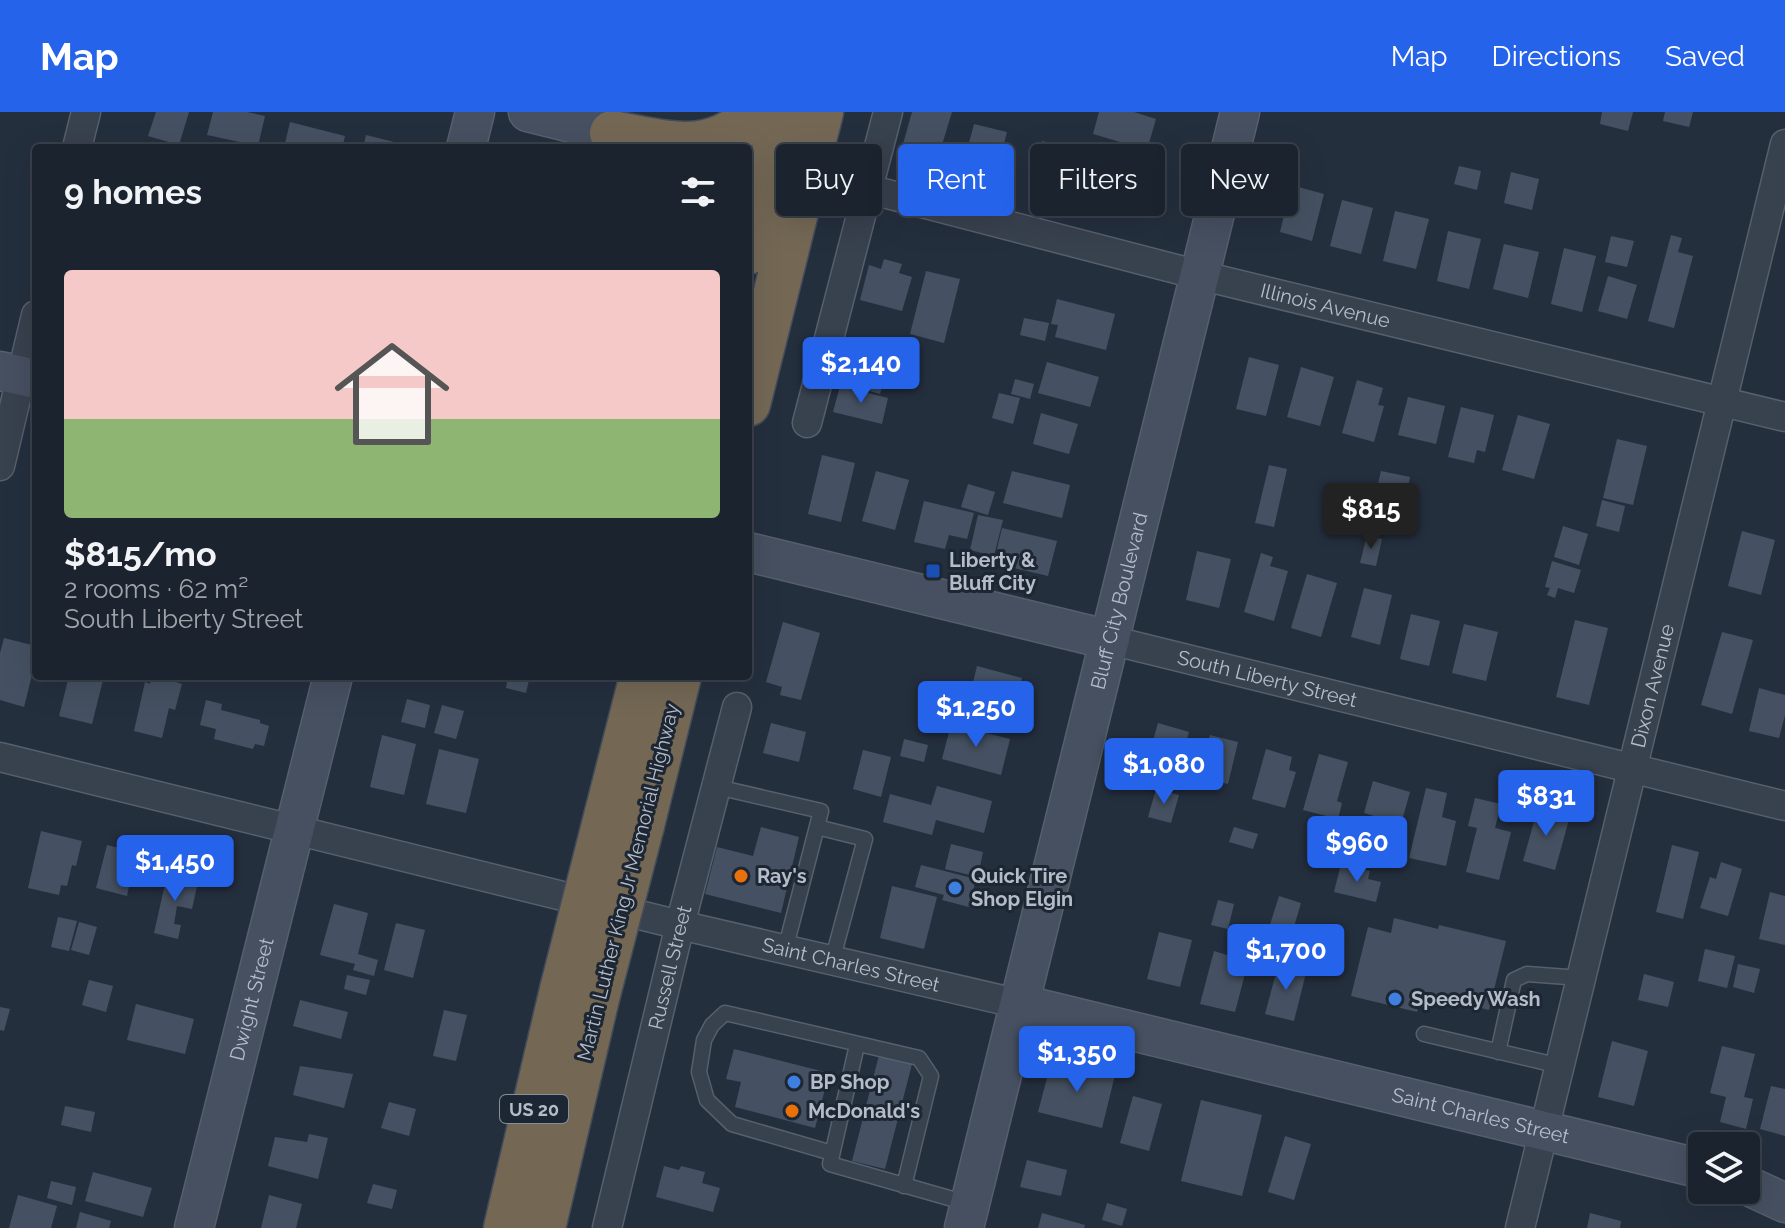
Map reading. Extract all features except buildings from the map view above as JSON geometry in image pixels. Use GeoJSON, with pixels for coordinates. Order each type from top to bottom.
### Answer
{"type":"FeatureCollection","features":[{"type":"Feature","properties":{"kind":"highway"},"geometry":{"type":"LineString","coordinates":[[612,133],[681,144],[710,143],[726,137],[757,112]]}},
{"type":"Feature","properties":{"kind":"highway"},"geometry":{"type":"LineString","coordinates":[[752,236],[784,112]]}},
{"type":"Feature","properties":{"kind":"highway"},"geometry":{"type":"LineString","coordinates":[[752,388],[821,112]]}},
{"type":"Feature","properties":{"kind":"highway","name":"Martin Luther King Jr Memorial Highway"},"geometry":{"type":"LineString","coordinates":[[624,821],[642,680]]}},
{"type":"Feature","properties":{"kind":"highway","name":"Martin Luther King Jr Memorial Highway"},"geometry":{"type":"LineString","coordinates":[[506,1228],[580,994],[624,821],[677,680]]}},
{"type":"Feature","properties":{"kind":"highway","name":"Martin Luther King Jr Memorial Highway"},"geometry":{"type":"LineString","coordinates":[[547,1218],[580,994]]}},
{"type":"Feature","properties":{"kind":"main road"},"geometry":{"type":"LineString","coordinates":[[467,144],[475,112]]}},
{"type":"Feature","properties":{"kind":"main road"},"geometry":{"type":"LineString","coordinates":[[528,112],[612,133]]}},
{"type":"Feature","properties":{"kind":"main road","name":"Bluff City Boulevard"},"geometry":{"type":"LineString","coordinates":[[967,1216],[1240,112]]}},
{"type":"Feature","properties":{"kind":"main road","name":"South Liberty Street"},"geometry":{"type":"LineString","coordinates":[[752,553],[1110,640]]}},
{"type":"Feature","properties":{"kind":"main road","name":"Dwight Street"},"geometry":{"type":"LineString","coordinates":[[194,1228],[332,680]]}},
{"type":"Feature","properties":{"kind":"main road","name":"Saint Charles Street"},"geometry":{"type":"LineString","coordinates":[[1020,1004],[1688,1166]]}},
{"type":"Feature","properties":{"kind":"main road"},"geometry":{"type":"LineString","coordinates":[[1760,1191],[1785,1203]]}},
{"type":"Feature","properties":{"kind":"street"},"geometry":{"type":"LineString","coordinates":[[78,144],[86,112]]}},
{"type":"Feature","properties":{"kind":"street"},"geometry":{"type":"LineString","coordinates":[[880,144],[888,112]]}},
{"type":"Feature","properties":{"kind":"street","name":"Dixon Avenue"},"geometry":{"type":"LineString","coordinates":[[1520,1228],[1785,144]]}},
{"type":"Feature","properties":{"kind":"street","name":"Illinois Avenue"},"geometry":{"type":"LineString","coordinates":[[882,193],[1199,275],[1785,417]]}},
{"type":"Feature","properties":{"kind":"street"},"geometry":{"type":"LineString","coordinates":[[807,423],[861,216]]}},
{"type":"Feature","properties":{"kind":"street"},"geometry":{"type":"LineString","coordinates":[[0,466],[32,329]]}},
{"type":"Feature","properties":{"kind":"street","name":"South Liberty Street"},"geometry":{"type":"LineString","coordinates":[[1110,640],[1785,806]]}},
{"type":"Feature","properties":{"kind":"street","name":"Russell Street"},"geometry":{"type":"LineString","coordinates":[[607,1228],[680,925],[737,707]]}},
{"type":"Feature","properties":{"kind":"street","name":"Saint Charles Street"},"geometry":{"type":"LineString","coordinates":[[0,757],[680,925],[1020,1004]]}},
{"type":"Feature","properties":{"kind":"lane"},"geometry":{"type":"LineString","coordinates":[[717,787],[821,811],[785,950]]}},
{"type":"Feature","properties":{"kind":"lane"},"geometry":{"type":"LineString","coordinates":[[817,827],[865,839],[832,961]]}},
{"type":"Feature","properties":{"kind":"lane"},"geometry":{"type":"LineString","coordinates":[[1498,1052],[1514,980],[1527,974],[1581,978]]}},
{"type":"Feature","properties":{"kind":"lane"},"geometry":{"type":"LineString","coordinates":[[832,1153],[732,1124],[707,1100],[699,1072],[704,1040],[712,1025],[725,1013],[919,1058],[931,1076],[904,1186]]}},
{"type":"Feature","properties":{"kind":"lane"},"geometry":{"type":"LineString","coordinates":[[1424,1034],[1560,1066]]}},
{"type":"Feature","properties":{"kind":"lane"},"geometry":{"type":"LineString","coordinates":[[857,1045],[830,1164],[904,1186],[967,1216]]}},
{"type":"Feature","properties":{"kind":"place","name":"Liberty & Bluff City"},"geometry":{"type":"Point","coordinates":[933,571]}},
{"type":"Feature","properties":{"kind":"place","name":"Ray's"},"geometry":{"type":"Point","coordinates":[741,876]}},
{"type":"Feature","properties":{"kind":"place","name":"Quick Tire Shop Elgin"},"geometry":{"type":"Point","coordinates":[955,888]}},
{"type":"Feature","properties":{"kind":"place","name":"Speedy Wash"},"geometry":{"type":"Point","coordinates":[1395,999]}},
{"type":"Feature","properties":{"kind":"place","name":"BP Shop"},"geometry":{"type":"Point","coordinates":[794,1082]}},
{"type":"Feature","properties":{"kind":"place","name":"McDonald's"},"geometry":{"type":"Point","coordinates":[792,1111]}}]}
